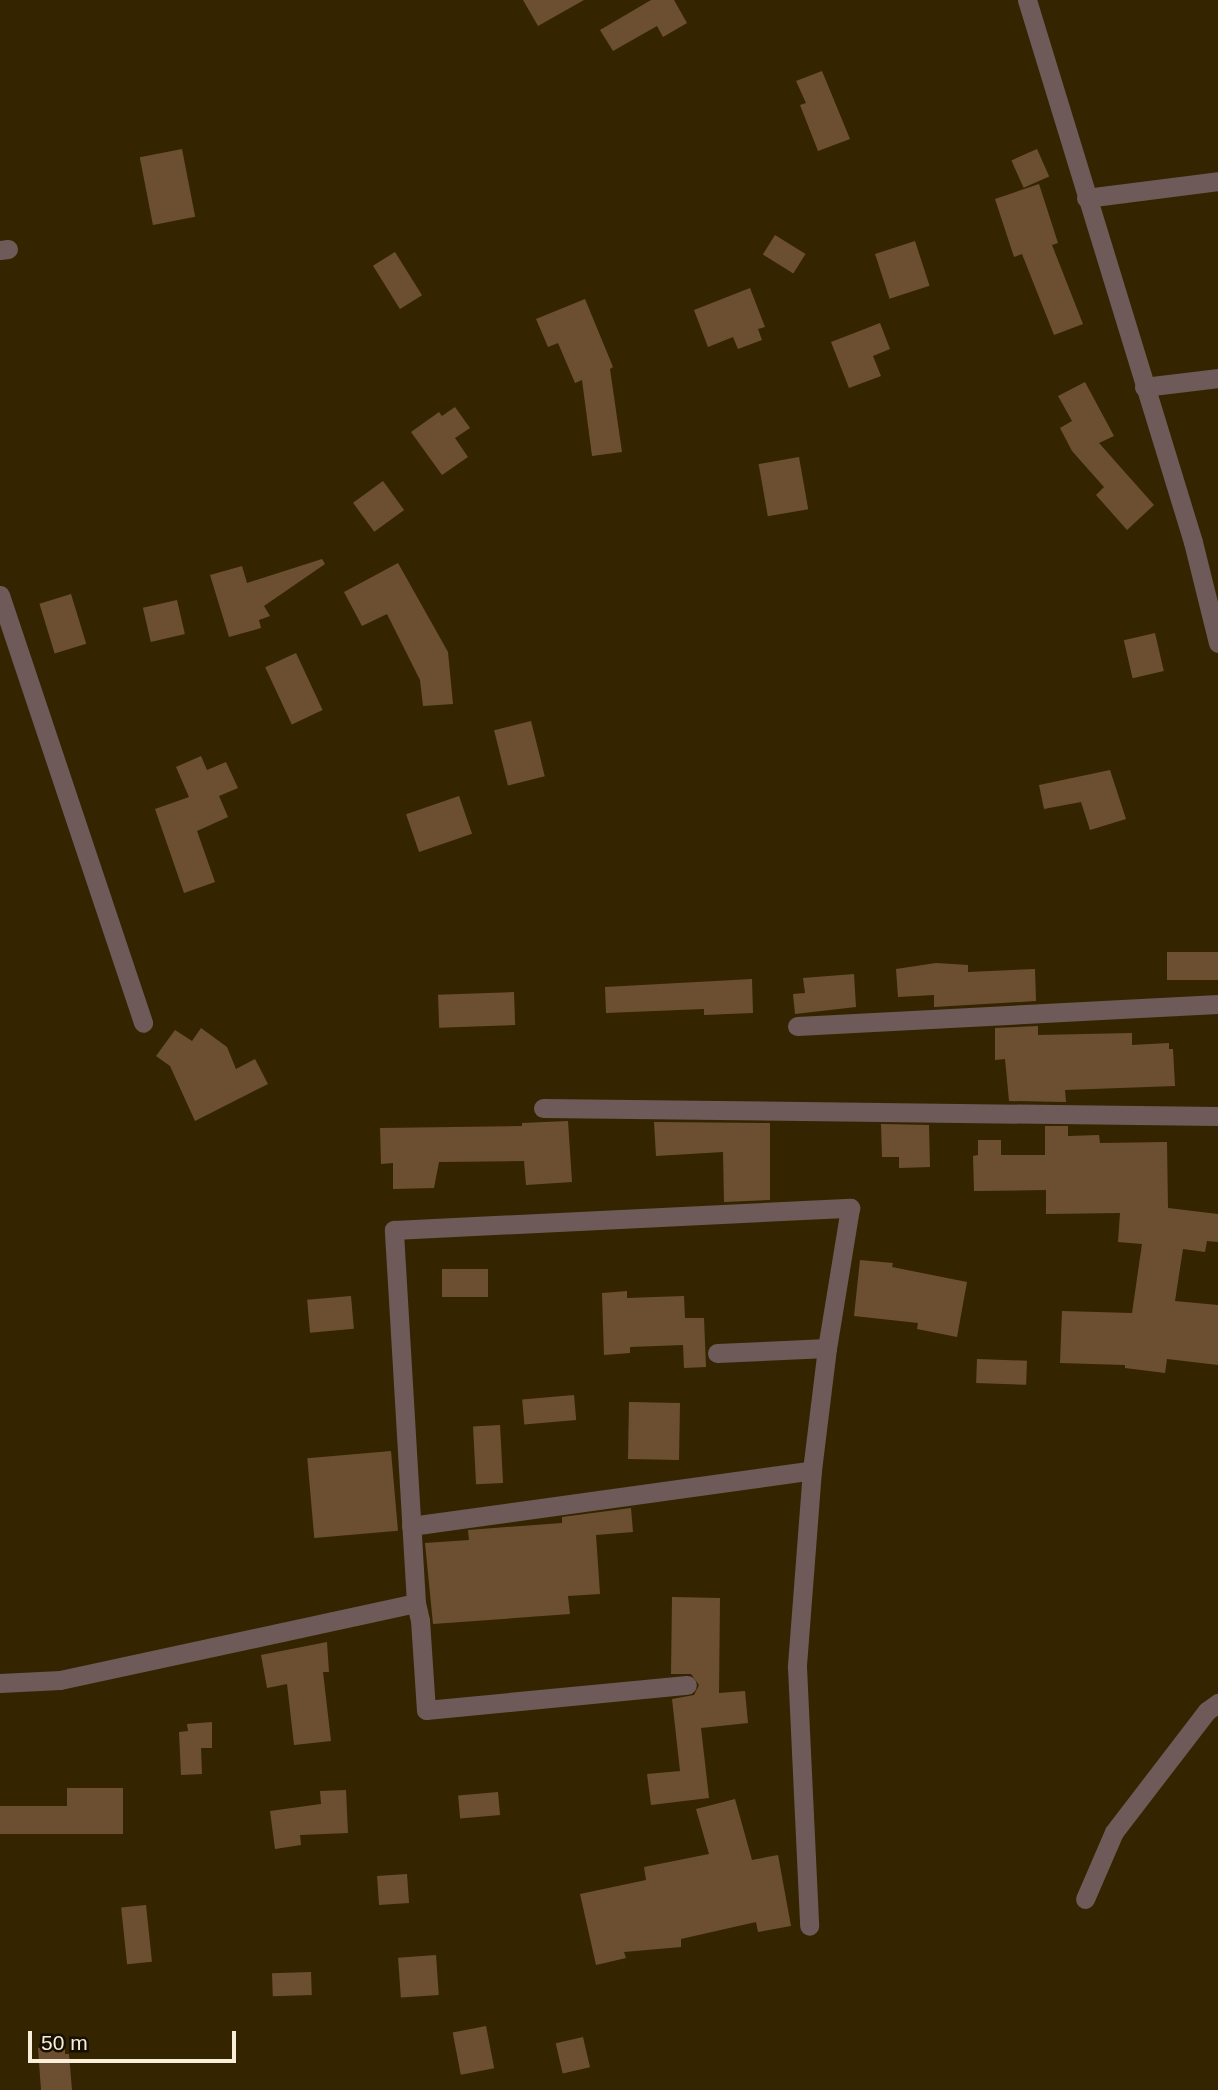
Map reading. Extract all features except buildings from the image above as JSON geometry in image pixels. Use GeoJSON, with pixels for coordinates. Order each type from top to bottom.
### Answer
{"type":"FeatureCollection","features":[{"type":"Feature","properties":{"kind":"street"},"geometry":{"type":"LineString","coordinates":[[1027,0],[1193,542],[1218,643]]}},
{"type":"Feature","properties":{"kind":"street"},"geometry":{"type":"LineString","coordinates":[[1086,198],[1218,181]]}},
{"type":"Feature","properties":{"kind":"street"},"geometry":{"type":"LineString","coordinates":[[1144,387],[1218,378]]}},
{"type":"Feature","properties":{"kind":"street"},"geometry":{"type":"LineString","coordinates":[[0,595],[143,1023]]}},
{"type":"Feature","properties":{"kind":"street"},"geometry":{"type":"LineString","coordinates":[[797,1026],[1218,1004]]}},
{"type":"Feature","properties":{"kind":"street"},"geometry":{"type":"LineString","coordinates":[[543,1108],[1218,1116]]}},
{"type":"Feature","properties":{"kind":"street"},"geometry":{"type":"LineString","coordinates":[[687,1685],[426,1710],[420,1620],[416,1603],[394,1230],[850,1208],[827,1348],[812,1471],[797,1667],[809,1926]]}},
{"type":"Feature","properties":{"kind":"street"},"geometry":{"type":"LineString","coordinates":[[717,1353],[827,1348]]}},
{"type":"Feature","properties":{"kind":"street"},"geometry":{"type":"LineString","coordinates":[[411,1526],[812,1471]]}},
{"type":"Feature","properties":{"kind":"street"},"geometry":{"type":"LineString","coordinates":[[0,1683],[60,1680],[416,1603]]}},
{"type":"Feature","properties":{"kind":"street"},"geometry":{"type":"LineString","coordinates":[[1085,1899],[1114,1832],[1207,1710],[1218,1703]]}}]}
